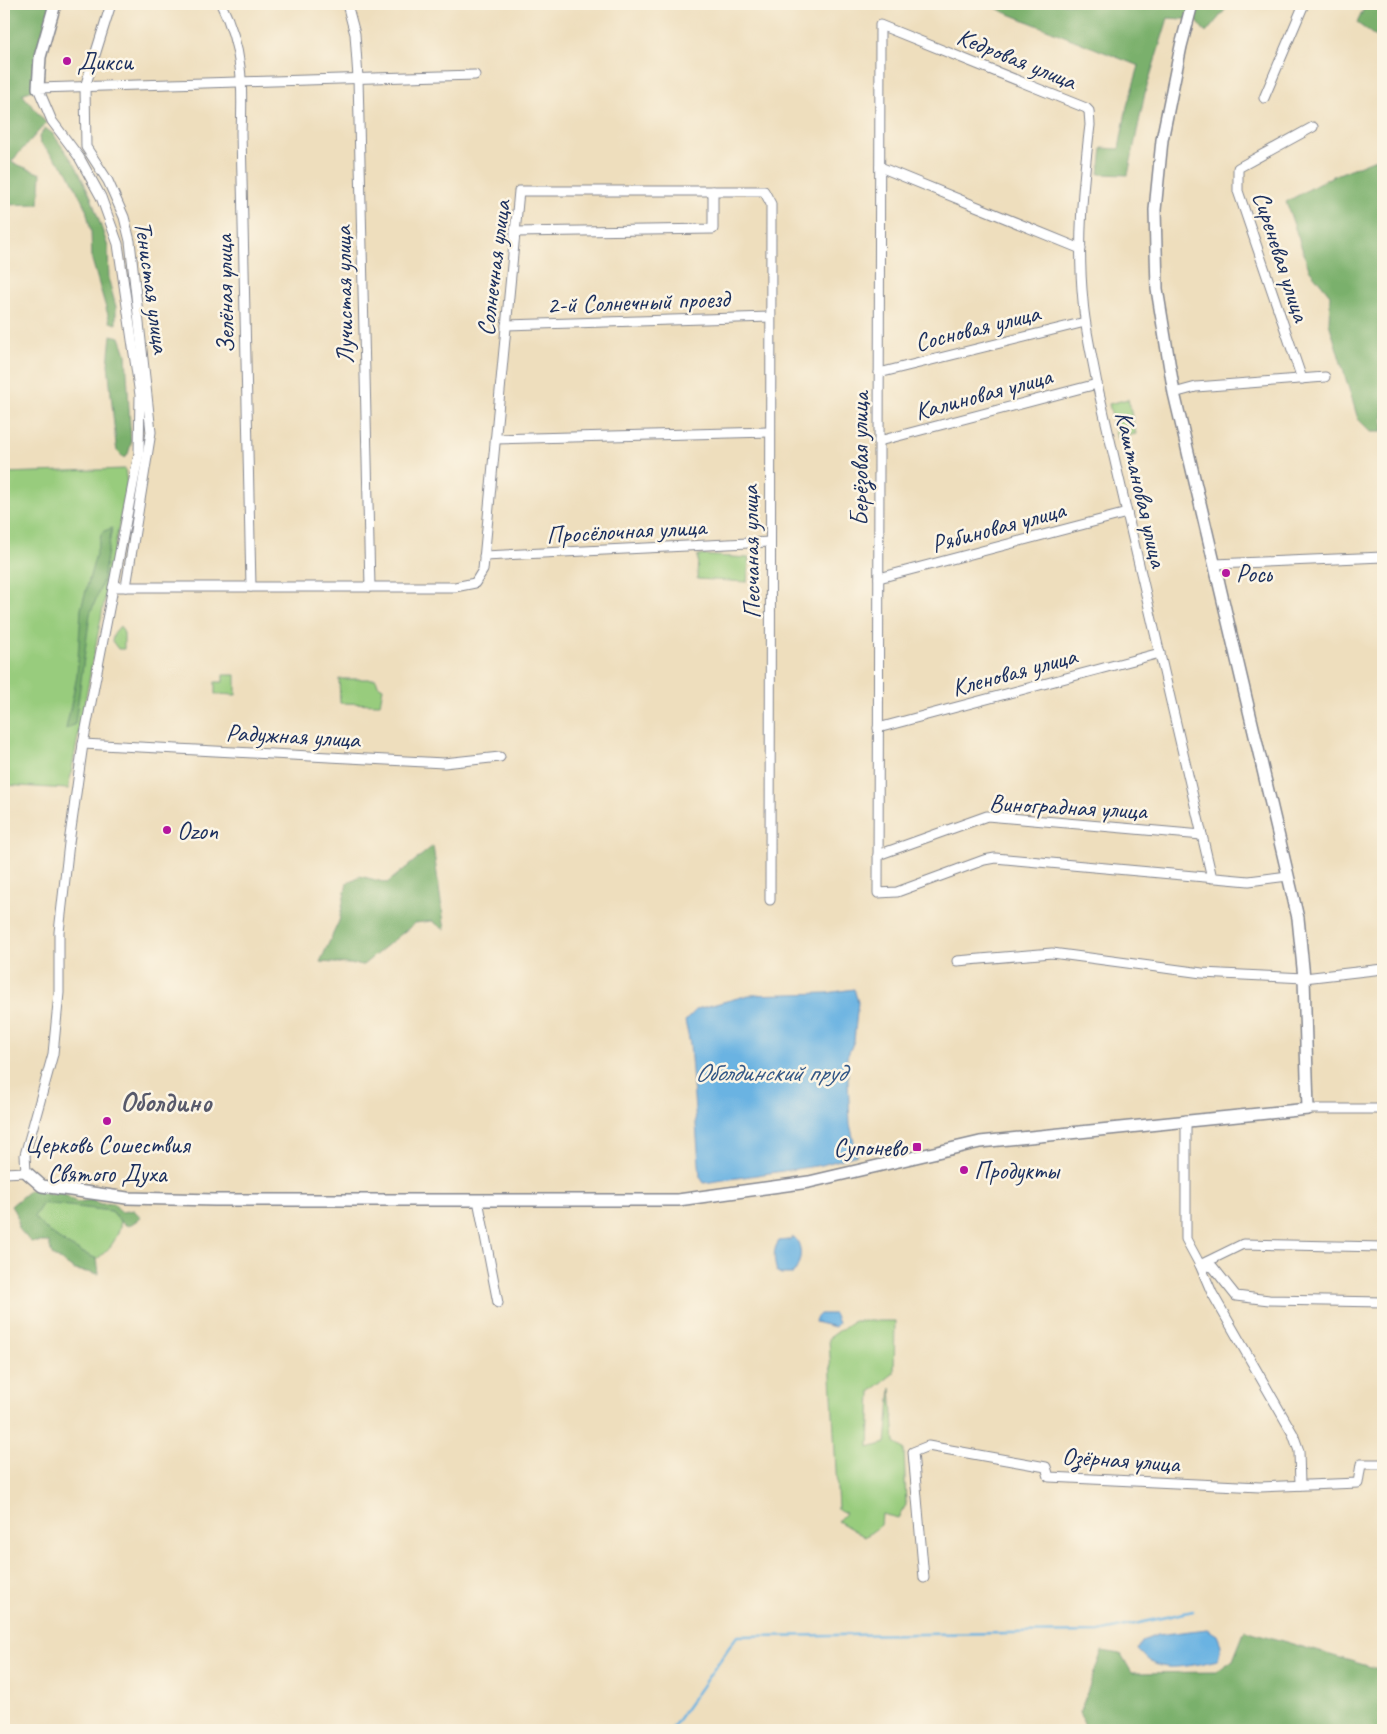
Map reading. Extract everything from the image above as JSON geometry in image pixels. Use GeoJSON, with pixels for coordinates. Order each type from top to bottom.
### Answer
{"type":"FeatureCollection","features":[{"type":"Feature","properties":{"kind":"street"},"geometry":{"type":"LineString","coordinates":[[55,4],[40,57],[38,88],[52,121],[79,157],[101,197],[118,244],[140,395],[139,453],[83,744],[59,932],[54,1054],[24,1155],[26,1172],[42,1186],[127,1198],[678,1200],[809,1182],[980,1142],[1308,1109],[1383,1109]]}},
{"type":"Feature","properties":{"kind":"street","name":"Тенистая улица"},"geometry":{"type":"LineString","coordinates":[[111,4],[85,87],[86,147],[108,181],[124,217],[130,241],[152,432],[126,587]]}},
{"type":"Feature","properties":{"kind":"street","name":"Зелёная улица"},"geometry":{"type":"LineString","coordinates":[[221,4],[236,38],[243,81],[241,133],[251,587]]}},
{"type":"Feature","properties":{"kind":"street","name":"Лучистая улица"},"geometry":{"type":"LineString","coordinates":[[347,4],[355,34],[358,78],[370,587]]}},
{"type":"Feature","properties":{"kind":"street"},"geometry":{"type":"LineString","coordinates":[[1192,4],[1162,140],[1155,210],[1156,289],[1174,393],[1298,918],[1304,978],[1308,1109]]}},
{"type":"Feature","properties":{"kind":"street"},"geometry":{"type":"LineString","coordinates":[[1264,98],[1304,4]]}},
{"type":"Feature","properties":{"kind":"street","name":"Кедровая улица"},"geometry":{"type":"LineString","coordinates":[[880,25],[1083,107]]}},
{"type":"Feature","properties":{"kind":"street","name":"Берёзовая улица"},"geometry":{"type":"LineString","coordinates":[[880,25],[878,893],[897,892],[984,860],[995,858],[1212,878]]}},
{"type":"Feature","properties":{"kind":"street"},"geometry":{"type":"LineString","coordinates":[[38,88],[476,75]]}},
{"type":"Feature","properties":{"kind":"street","name":"Каштановая улица"},"geometry":{"type":"LineString","coordinates":[[1083,107],[1089,111],[1090,116],[1083,181],[1081,249],[1086,322],[1097,384],[1212,878]]}},
{"type":"Feature","properties":{"kind":"street","name":"Сиреневая улица"},"geometry":{"type":"LineString","coordinates":[[1302,379],[1238,191],[1238,168],[1313,127]]}},
{"type":"Feature","properties":{"kind":"street"},"geometry":{"type":"LineString","coordinates":[[880,167],[1081,249]]}},
{"type":"Feature","properties":{"kind":"street","name":"Солнечная улица"},"geometry":{"type":"LineString","coordinates":[[370,587],[455,587],[475,583],[482,570],[519,191],[764,192],[771,204]]}},
{"type":"Feature","properties":{"kind":"street"},"geometry":{"type":"LineString","coordinates":[[515,232],[713,229],[713,192]]}},
{"type":"Feature","properties":{"kind":"street","name":"Песчаная улица"},"geometry":{"type":"LineString","coordinates":[[770,900],[771,622],[769,542],[771,204]]}},
{"type":"Feature","properties":{"kind":"street","name":"2-й Солнечный проезд"},"geometry":{"type":"LineString","coordinates":[[506,325],[770,317]]}},
{"type":"Feature","properties":{"kind":"street","name":"Сосновая улица"},"geometry":{"type":"LineString","coordinates":[[879,373],[1086,322]]}},
{"type":"Feature","properties":{"kind":"street"},"geometry":{"type":"LineString","coordinates":[[1174,393],[1196,387],[1325,377]]}},
{"type":"Feature","properties":{"kind":"street","name":"Калиновая улица"},"geometry":{"type":"LineString","coordinates":[[879,441],[1097,384]]}},
{"type":"Feature","properties":{"kind":"street"},"geometry":{"type":"LineString","coordinates":[[495,439],[770,432]]}},
{"type":"Feature","properties":{"kind":"street","name":"Рябиновая улица"},"geometry":{"type":"LineString","coordinates":[[879,578],[1127,513]]}},
{"type":"Feature","properties":{"kind":"street","name":"Просёлочная улица"},"geometry":{"type":"LineString","coordinates":[[484,556],[769,542]]}},
{"type":"Feature","properties":{"kind":"street"},"geometry":{"type":"LineString","coordinates":[[1215,564],[1383,557]]}},
{"type":"Feature","properties":{"kind":"street"},"geometry":{"type":"LineString","coordinates":[[113,587],[370,587]]}},
{"type":"Feature","properties":{"kind":"street","name":"Кленовая улица"},"geometry":{"type":"LineString","coordinates":[[878,728],[1160,653]]}},
{"type":"Feature","properties":{"kind":"street","name":"Радужная улица"},"geometry":{"type":"LineString","coordinates":[[83,744],[444,763],[500,757]]}},
{"type":"Feature","properties":{"kind":"street","name":"Виноградная улица"},"geometry":{"type":"LineString","coordinates":[[878,855],[987,816],[1202,835]]}},
{"type":"Feature","properties":{"kind":"street"},"geometry":{"type":"LineString","coordinates":[[1212,878],[1251,881],[1288,876]]}},
{"type":"Feature","properties":{"kind":"street"},"geometry":{"type":"LineString","coordinates":[[957,961],[1052,953],[1202,973],[1304,978],[1383,969]]}},
{"type":"Feature","properties":{"kind":"street"},"geometry":{"type":"LineString","coordinates":[[1186,1120],[1186,1239],[1212,1293],[1293,1434],[1299,1451],[1300,1485]]}},
{"type":"Feature","properties":{"kind":"street"},"geometry":{"type":"LineString","coordinates":[[4,1173],[26,1172]]}},
{"type":"Feature","properties":{"kind":"street"},"geometry":{"type":"LineString","coordinates":[[478,1200],[498,1303]]}},
{"type":"Feature","properties":{"kind":"street"},"geometry":{"type":"LineString","coordinates":[[1200,1265],[1243,1244],[1383,1247]]}},
{"type":"Feature","properties":{"kind":"street"},"geometry":{"type":"LineString","coordinates":[[1200,1265],[1213,1267],[1236,1296],[1270,1300],[1383,1302]]}},
{"type":"Feature","properties":{"kind":"street","name":"Озёрная улица"},"geometry":{"type":"LineString","coordinates":[[924,1578],[913,1452],[928,1446],[1046,1467],[1049,1477],[1260,1487],[1358,1483],[1361,1464],[1383,1464]]}},
{"type":"Feature","properties":{"kind":"green space"},"geometry":{"type":"Polygon","coordinates":[[[4,4],[55,4],[38,88],[22,94],[46,123],[11,162],[41,174],[39,204],[4,205],[4,4]]]}},
{"type":"Feature","properties":{"kind":"green space"},"geometry":{"type":"Polygon","coordinates":[[[989,4],[1230,4],[1206,33],[1196,20],[1168,18],[1145,93],[1128,175],[1099,174],[1102,148],[1119,149],[1127,106],[1139,66],[1004,12],[989,4]]]}},
{"type":"Feature","properties":{"kind":"green space"},"geometry":{"type":"Polygon","coordinates":[[[1366,4],[1383,4],[1383,42],[1357,23],[1366,4]]]}},
{"type":"Feature","properties":{"kind":"green space"},"geometry":{"type":"Polygon","coordinates":[[[45,128],[53,134],[76,166],[91,197],[108,247],[109,281],[116,307],[116,324],[110,322],[92,260],[91,231],[86,209],[68,172],[40,143],[39,137],[45,128]]]}},
{"type":"Feature","properties":{"kind":"green space"},"geometry":{"type":"Polygon","coordinates":[[[1383,156],[1383,432],[1371,432],[1358,419],[1329,323],[1330,295],[1309,269],[1286,202],[1331,177],[1383,156]]]}},
{"type":"Feature","properties":{"kind":"green space"},"geometry":{"type":"Polygon","coordinates":[[[111,335],[120,337],[126,354],[131,444],[128,454],[124,458],[117,451],[116,445],[108,364],[111,335]]]}},
{"type":"Feature","properties":{"kind":"green space"},"geometry":{"type":"Polygon","coordinates":[[[1128,399],[1136,434],[1117,438],[1109,404],[1128,399]]]}},
{"type":"Feature","properties":{"kind":"green space"},"geometry":{"type":"Polygon","coordinates":[[[125,469],[127,484],[68,789],[4,785],[4,473],[125,469]]]}},
{"type":"Feature","properties":{"kind":"green space"},"geometry":{"type":"Polygon","coordinates":[[[112,528],[102,584],[90,614],[75,724],[66,729],[77,676],[81,609],[102,532],[112,528]]]}},
{"type":"Feature","properties":{"kind":"green space"},"geometry":{"type":"Polygon","coordinates":[[[698,555],[749,558],[747,582],[697,579],[698,555]]]}},
{"type":"Feature","properties":{"kind":"green space"},"geometry":{"type":"Polygon","coordinates":[[[120,626],[124,633],[124,649],[118,649],[112,641],[114,633],[120,626]]]}},
{"type":"Feature","properties":{"kind":"green space"},"geometry":{"type":"Polygon","coordinates":[[[223,675],[236,675],[236,695],[215,694],[215,682],[223,682],[223,675]]]}},
{"type":"Feature","properties":{"kind":"green space"},"geometry":{"type":"Polygon","coordinates":[[[339,679],[376,679],[378,685],[383,688],[380,704],[340,703],[339,679]]]}},
{"type":"Feature","properties":{"kind":"green space"},"geometry":{"type":"Polygon","coordinates":[[[433,846],[445,930],[432,921],[415,923],[363,965],[320,962],[339,921],[347,883],[360,876],[387,883],[433,846]]]}},
{"type":"Feature","properties":{"kind":"green space"},"geometry":{"type":"Polygon","coordinates":[[[31,1189],[50,1194],[60,1192],[77,1202],[91,1200],[101,1204],[113,1203],[121,1212],[134,1210],[141,1218],[128,1226],[121,1222],[112,1211],[43,1203],[34,1217],[63,1242],[97,1259],[99,1274],[75,1270],[52,1255],[49,1242],[31,1242],[18,1228],[17,1215],[11,1206],[31,1189]]]}},
{"type":"Feature","properties":{"kind":"green space"},"geometry":{"type":"Polygon","coordinates":[[[43,1202],[112,1211],[121,1222],[118,1234],[110,1247],[97,1259],[62,1242],[33,1217],[43,1202]]]}},
{"type":"Feature","properties":{"kind":"green space"},"geometry":{"type":"Polygon","coordinates":[[[853,1321],[895,1321],[894,1373],[871,1391],[869,1448],[886,1443],[891,1388],[895,1443],[904,1449],[906,1505],[898,1518],[882,1514],[881,1525],[865,1537],[838,1521],[845,1513],[838,1509],[829,1338],[853,1321]]]}},
{"type":"Feature","properties":{"kind":"green space"},"geometry":{"type":"Polygon","coordinates":[[[1245,1630],[1378,1669],[1383,1668],[1383,1730],[1086,1730],[1080,1712],[1102,1651],[1121,1654],[1132,1673],[1216,1672],[1233,1660],[1245,1630]]]}},
{"type":"Feature","properties":{"kind":"water","name":"Оболдинский пруд"},"geometry":{"type":"Polygon","coordinates":[[[854,989],[858,1002],[854,1041],[847,1057],[850,1124],[857,1155],[822,1165],[704,1183],[700,1177],[690,1044],[685,1021],[697,1009],[749,995],[827,993],[854,989]]]}},
{"type":"Feature","properties":{"kind":"water"},"geometry":{"type":"Polygon","coordinates":[[[794,1237],[800,1250],[798,1265],[793,1274],[781,1274],[777,1272],[775,1264],[775,1248],[779,1241],[794,1237]]]}},
{"type":"Feature","properties":{"kind":"water"},"geometry":{"type":"Polygon","coordinates":[[[820,1314],[834,1314],[838,1323],[835,1327],[815,1322],[820,1314]]]}},
{"type":"Feature","properties":{"kind":"water"},"geometry":{"type":"Polygon","coordinates":[[[1207,1629],[1217,1635],[1221,1645],[1218,1660],[1190,1666],[1167,1667],[1151,1662],[1138,1650],[1142,1641],[1157,1635],[1207,1629]]]}},
{"type":"Feature","properties":{"kind":"waterway"},"geometry":{"type":"LineString","coordinates":[[671,1730],[737,1636],[1099,1632],[1193,1611]]}},
{"type":"Feature","properties":{"kind":"place","name":"Дикси"},"geometry":{"type":"Point","coordinates":[67,61]}},
{"type":"Feature","properties":{"kind":"place","name":"Рось"},"geometry":{"type":"Point","coordinates":[1226,573]}},
{"type":"Feature","properties":{"kind":"place","name":"Ozon"},"geometry":{"type":"Point","coordinates":[167,830]}},
{"type":"Feature","properties":{"kind":"place","name":"Церковь Сошествия Святого Духа"},"geometry":{"type":"Point","coordinates":[107,1121]}},
{"type":"Feature","properties":{"kind":"place","name":"Супонево"},"geometry":{"type":"Point","coordinates":[917,1147]}},
{"type":"Feature","properties":{"kind":"place","name":"Продукты"},"geometry":{"type":"Point","coordinates":[964,1170]}},
{"type":"Feature","properties":{"kind":"district","name":"Оболдино"},"geometry":{"type":"Point","coordinates":[166,1101]}}]}
